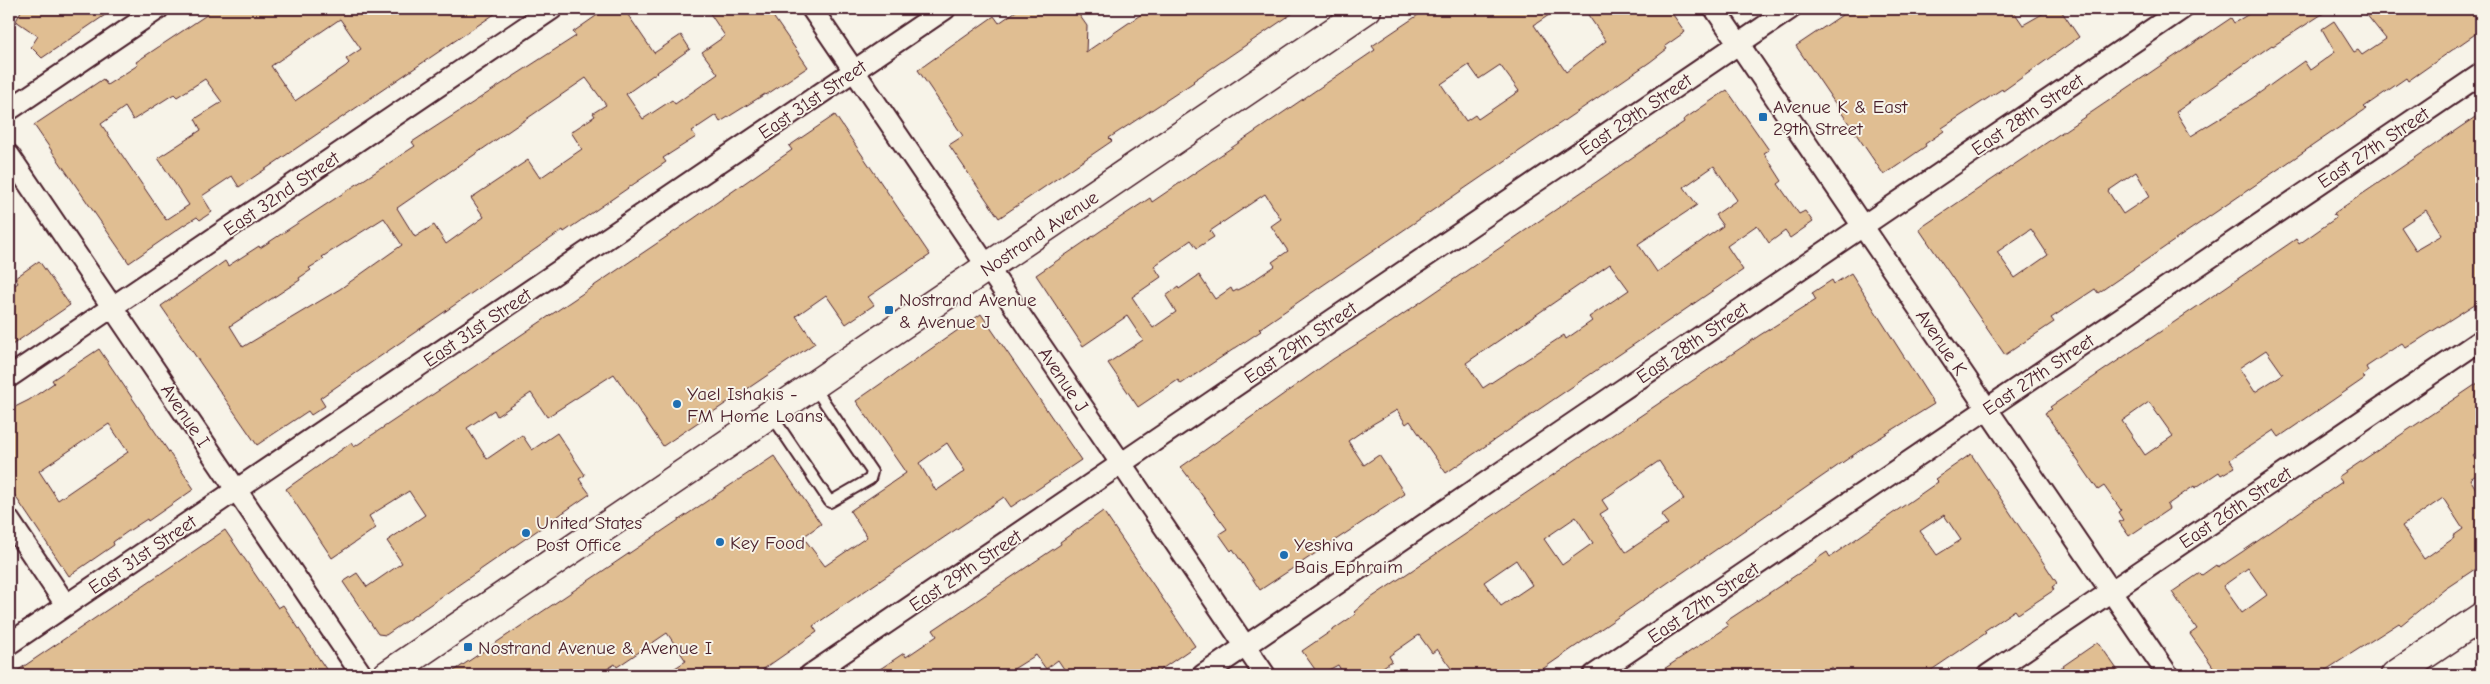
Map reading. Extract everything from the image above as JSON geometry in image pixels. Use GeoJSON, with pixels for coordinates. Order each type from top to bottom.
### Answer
{"type":"FeatureCollection","features":[{"type":"Feature","properties":{"kind":"main road","name":"Nostrand Avenue"},"geometry":{"type":"LineString","coordinates":[[387,675],[1367,9]]}},
{"type":"Feature","properties":{"kind":"main road"},"geometry":{"type":"LineString","coordinates":[[2395,675],[2481,617]]}},
{"type":"Feature","properties":{"kind":"street"},"geometry":{"type":"LineString","coordinates":[[9,110],[158,9]]}},
{"type":"Feature","properties":{"kind":"street","name":"East 32nd Street"},"geometry":{"type":"LineString","coordinates":[[9,377],[552,9]]}},
{"type":"Feature","properties":{"kind":"street","name":"Avenue J"},"geometry":{"type":"LineString","coordinates":[[812,9],[1265,675]]}},
{"type":"Feature","properties":{"kind":"street","name":"East 31st Street"},"geometry":{"type":"LineString","coordinates":[[9,644],[945,9]]}},
{"type":"Feature","properties":{"kind":"street","name":"Avenue K"},"geometry":{"type":"LineString","coordinates":[[1715,9],[2168,675]]}},
{"type":"Feature","properties":{"kind":"street","name":"East 29th Street"},"geometry":{"type":"LineString","coordinates":[[810,675],[1790,9]]}},
{"type":"Feature","properties":{"kind":"street","name":"East 28th Street"},"geometry":{"type":"LineString","coordinates":[[1202,675],[2182,9]]}},
{"type":"Feature","properties":{"kind":"street","name":"East 27th Street"},"geometry":{"type":"LineString","coordinates":[[1594,675],[2481,74]]}},
{"type":"Feature","properties":{"kind":"street","name":"Avenue I"},"geometry":{"type":"LineString","coordinates":[[9,155],[362,675]]}},
{"type":"Feature","properties":{"kind":"street","name":"East 26th Street"},"geometry":{"type":"LineString","coordinates":[[1988,675],[2481,340]]}},
{"type":"Feature","properties":{"kind":"street"},"geometry":{"type":"LineString","coordinates":[[9,520],[66,605]]}},
{"type":"Feature","properties":{"kind":"lane"},"geometry":{"type":"LineString","coordinates":[[771,414],[830,502],[870,480],[872,472],[813,386]]}},
{"type":"Feature","properties":{"kind":"building"},"geometry":{"type":"Polygon","coordinates":[[[22,9],[114,9],[42,58],[31,47],[38,36],[16,21],[22,9]]]}},
{"type":"Feature","properties":{"kind":"building"},"geometry":{"type":"Polygon","coordinates":[[[204,9],[502,9],[239,187],[232,176],[202,196],[212,212],[200,220],[197,217],[129,263],[34,125],[103,79],[107,85],[138,65],[136,62],[208,14],[204,9]],[[340,19],[271,66],[295,101],[346,66],[349,63],[346,59],[361,49],[340,19]],[[205,79],[177,97],[174,94],[133,120],[125,107],[101,124],[166,220],[189,205],[158,158],[201,130],[195,119],[222,102],[205,79]]]}},
{"type":"Feature","properties":{"kind":"building"},"geometry":{"type":"Polygon","coordinates":[[[606,9],[624,9],[654,53],[681,35],[690,49],[626,94],[643,119],[672,100],[675,104],[718,74],[702,52],[725,36],[707,9],[768,9],[808,67],[720,122],[716,115],[692,131],[696,137],[663,158],[666,162],[564,232],[563,230],[320,398],[325,406],[311,415],[308,411],[257,445],[161,306],[225,261],[228,266],[259,246],[260,248],[415,146],[412,142],[576,36],[573,32],[606,9]],[[586,78],[397,208],[415,237],[434,225],[446,244],[484,217],[471,198],[528,160],[540,178],[582,149],[571,132],[595,116],[593,113],[606,105],[586,78]],[[384,218],[322,257],[324,259],[309,268],[311,270],[299,278],[300,280],[230,326],[243,347],[340,289],[402,245],[384,218]]]}},
{"type":"Feature","properties":{"kind":"building"},"geometry":{"type":"Polygon","coordinates":[[[1019,9],[1075,9],[1087,26],[1086,52],[1149,9],[1299,9],[1109,138],[1112,141],[999,218],[949,145],[963,136],[918,70],[994,16],[999,23],[1019,9]]]}},
{"type":"Feature","properties":{"kind":"building"},"geometry":{"type":"Polygon","coordinates":[[[1427,9],[1558,9],[1534,25],[1566,72],[1606,41],[1584,9],[1669,9],[1685,32],[1665,46],[1667,49],[1650,62],[1259,329],[1261,331],[1181,384],[1178,380],[1138,407],[1108,363],[1143,340],[1127,316],[1083,346],[1036,275],[1150,198],[1152,202],[1375,50],[1372,46],[1427,9]],[[1469,65],[1441,84],[1466,121],[1475,115],[1478,119],[1519,91],[1500,65],[1479,79],[1469,65]],[[1265,194],[1210,231],[1214,237],[1197,248],[1191,240],[1154,266],[1161,277],[1132,297],[1153,328],[1176,312],[1166,296],[1199,275],[1215,299],[1231,288],[1233,292],[1245,286],[1275,266],[1272,262],[1288,251],[1271,226],[1281,219],[1265,194]]]}},
{"type":"Feature","properties":{"kind":"building"},"geometry":{"type":"Polygon","coordinates":[[[1851,9],[2012,9],[2023,25],[2051,9],[2060,9],[2079,37],[2003,91],[2002,89],[1942,128],[1944,131],[1925,144],[1926,146],[1884,175],[1796,46],[1851,9]]]}},
{"type":"Feature","properties":{"kind":"building"},"geometry":{"type":"Polygon","coordinates":[[[2257,9],[2330,9],[2272,45],[2176,112],[2191,136],[2251,99],[2304,61],[2310,70],[2335,52],[2322,29],[2334,21],[2354,52],[2358,50],[2362,55],[2386,39],[2362,9],[2481,9],[2481,30],[2408,81],[2406,78],[2364,107],[2366,109],[2098,293],[2095,289],[2051,318],[2054,322],[2005,355],[1919,229],[2231,18],[2234,23],[2257,9]],[[2136,172],[2108,191],[2123,214],[2150,196],[2136,172]],[[2031,229],[1997,252],[2015,278],[2048,255],[2031,229]]]}},
{"type":"Feature","properties":{"kind":"building"},"geometry":{"type":"Polygon","coordinates":[[[1727,90],[1769,150],[1764,153],[1782,181],[1778,184],[1799,214],[1805,211],[1813,222],[1790,238],[1785,231],[1769,243],[1757,225],[1727,246],[1743,270],[1446,473],[1410,421],[1406,424],[1397,410],[1373,424],[1348,441],[1364,465],[1379,455],[1405,494],[1260,590],[1233,549],[1231,551],[1219,534],[1227,529],[1181,467],[1333,359],[1390,323],[1684,122],[1683,120],[1727,90]],[[1714,166],[1684,187],[1697,205],[1638,244],[1657,272],[1723,226],[1715,215],[1737,200],[1714,166]],[[1610,264],[1466,363],[1483,388],[1564,335],[1566,339],[1592,321],[1589,317],[1629,290],[1610,264]]]}},
{"type":"Feature","properties":{"kind":"building"},"geometry":{"type":"Polygon","coordinates":[[[2481,113],[2481,300],[2406,348],[2402,343],[2366,367],[2368,371],[2363,375],[2365,378],[2279,437],[2274,430],[2232,458],[2230,460],[2235,467],[2221,475],[2219,472],[2195,488],[2194,486],[2167,505],[2169,509],[2129,536],[2119,522],[2123,520],[2118,512],[2121,510],[2104,486],[2098,490],[2045,413],[2052,409],[2050,407],[2296,239],[2299,244],[2336,218],[2333,214],[2481,113]],[[2426,210],[2401,227],[2416,250],[2442,235],[2426,210]],[[2266,350],[2239,368],[2255,392],[2283,374],[2266,350]],[[2149,402],[2122,421],[2145,455],[2173,436],[2149,402]]]}},
{"type":"Feature","properties":{"kind":"building"},"geometry":{"type":"Polygon","coordinates":[[[835,115],[930,255],[868,297],[874,305],[846,324],[826,295],[796,316],[815,343],[663,446],[614,374],[547,417],[531,393],[497,416],[494,410],[467,428],[487,459],[522,435],[532,450],[557,433],[585,475],[579,479],[590,494],[386,635],[378,634],[343,582],[357,573],[367,587],[402,563],[387,541],[425,515],[409,491],[369,516],[376,528],[332,558],[286,489],[351,443],[354,447],[693,219],[792,150],[789,146],[835,115]]]}},
{"type":"Feature","properties":{"kind":"building"},"geometry":{"type":"Polygon","coordinates":[[[39,261],[70,305],[9,347],[9,289],[18,283],[15,278],[39,261]]]}},
{"type":"Feature","properties":{"kind":"building"},"geometry":{"type":"Polygon","coordinates":[[[1851,273],[1934,404],[1865,447],[1534,675],[1456,675],[1437,649],[1432,653],[1419,635],[1389,656],[1392,661],[1371,675],[1344,675],[1338,665],[1319,675],[1302,651],[1356,614],[1354,612],[1368,600],[1760,335],[1816,300],[1812,293],[1832,280],[1834,284],[1851,273]],[[1659,461],[1602,500],[1608,509],[1600,514],[1626,552],[1668,524],[1661,515],[1684,499],[1659,461]],[[1576,517],[1544,539],[1562,565],[1593,543],[1576,517]],[[1516,560],[1484,582],[1501,606],[1532,585],[1516,560]]]}},
{"type":"Feature","properties":{"kind":"building"},"geometry":{"type":"Polygon","coordinates":[[[981,314],[1081,460],[1011,507],[1004,497],[813,626],[817,632],[755,675],[664,675],[686,661],[667,633],[617,667],[615,664],[598,675],[448,675],[774,456],[821,524],[803,537],[825,566],[867,537],[850,511],[906,473],[856,401],[981,314]],[[947,443],[919,463],[936,491],[965,471],[947,443]]]}},
{"type":"Feature","properties":{"kind":"building"},"geometry":{"type":"Polygon","coordinates":[[[99,349],[194,489],[148,521],[147,519],[127,532],[113,542],[114,545],[69,576],[9,487],[9,410],[29,400],[54,383],[52,380],[99,349]],[[109,424],[39,471],[58,500],[128,452],[109,424]]]}},
{"type":"Feature","properties":{"kind":"building"},"geometry":{"type":"Polygon","coordinates":[[[2481,381],[2481,450],[2473,456],[2481,467],[2481,472],[2470,479],[2481,497],[2481,565],[2445,589],[2401,625],[2399,623],[2318,675],[2219,675],[2190,634],[2197,629],[2172,592],[2200,573],[2202,575],[2216,565],[2218,568],[2242,552],[2342,482],[2338,477],[2481,381]],[[2443,498],[2402,526],[2424,559],[2454,538],[2453,536],[2463,529],[2443,498]],[[2248,568],[2223,586],[2242,613],[2267,595],[2248,568]]]}},
{"type":"Feature","properties":{"kind":"building"},"geometry":{"type":"Polygon","coordinates":[[[1971,454],[2057,583],[2052,587],[2054,590],[2018,614],[2015,610],[1984,631],[1986,633],[1924,675],[1838,675],[1832,667],[1820,675],[1655,675],[1728,626],[1725,622],[1816,562],[1815,560],[1827,552],[1830,557],[1938,482],[1935,479],[1971,454]],[[1944,515],[1920,531],[1937,555],[1961,540],[1944,515]]]}},
{"type":"Feature","properties":{"kind":"building"},"geometry":{"type":"Polygon","coordinates":[[[1103,511],[1195,646],[1153,675],[1068,675],[1058,660],[1046,669],[1036,655],[1004,675],[871,675],[904,653],[906,657],[937,636],[933,630],[1061,544],[1060,542],[1103,511]]]}},
{"type":"Feature","properties":{"kind":"building"},"geometry":{"type":"Polygon","coordinates":[[[225,530],[278,608],[283,605],[330,675],[11,675],[225,530]]]}},
{"type":"Feature","properties":{"kind":"building"},"geometry":{"type":"Polygon","coordinates":[[[2098,642],[2121,675],[2050,675],[2098,642]]]}},
{"type":"Feature","properties":{"kind":"place","name":"Avenue K & East 29th Street"},"geometry":{"type":"Point","coordinates":[1763,117]}},
{"type":"Feature","properties":{"kind":"place","name":"Nostrand Avenue & Avenue J"},"geometry":{"type":"Point","coordinates":[889,310]}},
{"type":"Feature","properties":{"kind":"place","name":"Yael Ishakis - FM Home Loans"},"geometry":{"type":"Point","coordinates":[677,404]}},
{"type":"Feature","properties":{"kind":"place","name":"United States Post Office"},"geometry":{"type":"Point","coordinates":[526,533]}},
{"type":"Feature","properties":{"kind":"place","name":"Key Food"},"geometry":{"type":"Point","coordinates":[720,542]}},
{"type":"Feature","properties":{"kind":"place","name":"Yeshiva Bais Ephraim"},"geometry":{"type":"Point","coordinates":[1284,555]}},
{"type":"Feature","properties":{"kind":"place","name":"Nostrand Avenue & Avenue I"},"geometry":{"type":"Point","coordinates":[468,647]}}]}
